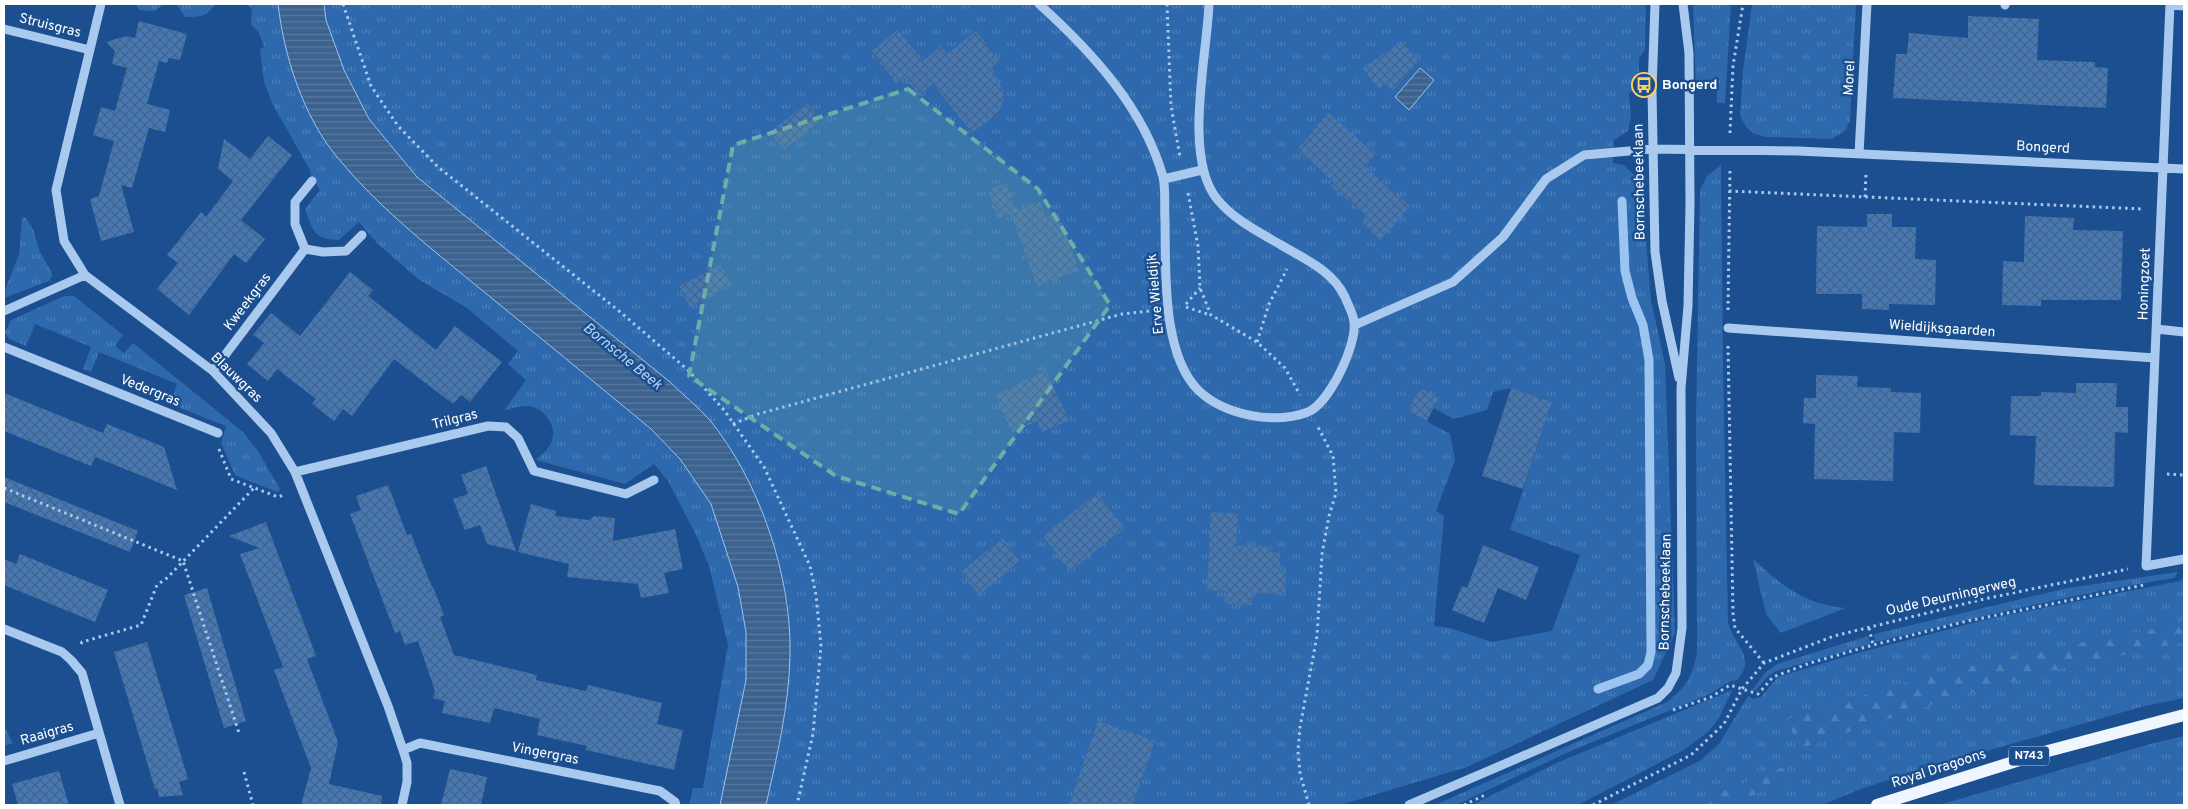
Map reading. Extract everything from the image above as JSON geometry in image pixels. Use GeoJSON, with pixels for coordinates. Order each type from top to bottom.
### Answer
{"type":"FeatureCollection","features":[{"type":"Feature","properties":{"kind":"main road","name":"Royal Dragoons"},"geometry":{"type":"LineString","coordinates":[[1877,805],[2048,750],[2184,715]]}},
{"type":"Feature","properties":{"kind":"street","name":"Blauwgras"},"geometry":{"type":"LineString","coordinates":[[101,4],[56,190],[64,241],[85,275],[212,371],[271,433],[295,472],[388,706],[403,750],[407,763],[407,782],[402,805]]}},
{"type":"Feature","properties":{"kind":"street","name":"Erve Wieldijk"},"geometry":{"type":"LineString","coordinates":[[1039,4],[1095,58],[1130,106],[1150,142],[1164,179],[1168,309],[1175,348],[1184,368],[1199,390],[1242,415],[1280,418],[1309,411]]}},
{"type":"Feature","properties":{"kind":"street"},"geometry":{"type":"LineString","coordinates":[[1209,4],[1199,121],[1202,170],[1216,198],[1235,217],[1320,267],[1340,286],[1355,324],[1346,363],[1331,389],[1309,411]]}},
{"type":"Feature","properties":{"kind":"street","name":"Bornschebeeklaan"},"geometry":{"type":"LineString","coordinates":[[1655,4],[1652,90],[1655,252],[1662,301],[1681,388]]}},
{"type":"Feature","properties":{"kind":"street","name":"Bornschebeeklaan"},"geometry":{"type":"LineString","coordinates":[[1409,805],[1658,698],[1668,688],[1676,673],[1682,628],[1681,388],[1688,306],[1690,149],[1689,53],[1683,4]]}},
{"type":"Feature","properties":{"kind":"street","name":"Morel"},"geometry":{"type":"LineString","coordinates":[[1859,154],[1867,4]]}},
{"type":"Feature","properties":{"kind":"street"},"geometry":{"type":"LineString","coordinates":[[2170,4],[2184,6]]}},
{"type":"Feature","properties":{"kind":"street","name":"Honingzoet"},"geometry":{"type":"LineString","coordinates":[[2146,566],[2170,4]]}},
{"type":"Feature","properties":{"kind":"street","name":"Struisgras"},"geometry":{"type":"LineString","coordinates":[[4,29],[90,50]]}},
{"type":"Feature","properties":{"kind":"street"},"geometry":{"type":"LineString","coordinates":[[1355,324],[1453,282],[1503,236],[1546,179],[1584,155],[1652,149],[1690,149]]}},
{"type":"Feature","properties":{"kind":"street","name":"Bongerd"},"geometry":{"type":"LineString","coordinates":[[1690,149],[1859,154],[2184,169]]}},
{"type":"Feature","properties":{"kind":"street"},"geometry":{"type":"LineString","coordinates":[[1164,179],[1202,170]]}},
{"type":"Feature","properties":{"kind":"street"},"geometry":{"type":"LineString","coordinates":[[312,181],[295,202],[295,224],[305,249],[323,252],[346,251],[362,235]]}},
{"type":"Feature","properties":{"kind":"street","name":"Kweekgras"},"geometry":{"type":"LineString","coordinates":[[212,371],[305,249]]}},
{"type":"Feature","properties":{"kind":"street"},"geometry":{"type":"LineString","coordinates":[[4,311],[85,275]]}},
{"type":"Feature","properties":{"kind":"street","name":"Wieldijksgaarden"},"geometry":{"type":"LineString","coordinates":[[1728,328],[2155,358]]}},
{"type":"Feature","properties":{"kind":"street"},"geometry":{"type":"LineString","coordinates":[[2156,329],[2184,332]]}},
{"type":"Feature","properties":{"kind":"street","name":"Vedergras"},"geometry":{"type":"LineString","coordinates":[[4,347],[218,433]]}},
{"type":"Feature","properties":{"kind":"street","name":"Trilgras"},"geometry":{"type":"LineString","coordinates":[[295,472],[488,426],[506,427],[518,438],[534,471],[626,494],[654,480]]}},
{"type":"Feature","properties":{"kind":"street"},"geometry":{"type":"LineString","coordinates":[[2146,566],[2184,559]]}},
{"type":"Feature","properties":{"kind":"street"},"geometry":{"type":"LineString","coordinates":[[4,629],[62,652],[82,673],[120,805]]}},
{"type":"Feature","properties":{"kind":"street","name":"Raaigras"},"geometry":{"type":"LineString","coordinates":[[4,761],[99,733]]}},
{"type":"Feature","properties":{"kind":"street","name":"Vingergras"},"geometry":{"type":"LineString","coordinates":[[403,750],[420,742],[660,791],[676,802],[676,805]]}},
{"type":"Feature","properties":{"kind":"path"},"geometry":{"type":"LineString","coordinates":[[344,4],[371,86],[398,126],[438,167],[619,311],[688,370],[724,410],[764,467],[810,566],[816,595],[821,646],[813,734],[797,805]]}},
{"type":"Feature","properties":{"kind":"path"},"geometry":{"type":"LineString","coordinates":[[1167,4],[1171,106],[1198,246],[1200,288],[1211,315]]}},
{"type":"Feature","properties":{"kind":"path"},"geometry":{"type":"LineString","coordinates":[[1729,191],[2161,210]]}},
{"type":"Feature","properties":{"kind":"path"},"geometry":{"type":"LineString","coordinates":[[1258,342],[1270,304],[1295,253]]}},
{"type":"Feature","properties":{"kind":"path"},"geometry":{"type":"LineString","coordinates":[[1200,288],[1184,306],[1211,315],[1258,342],[1285,368],[1333,456],[1336,493],[1329,516],[1322,554],[1317,636],[1300,727],[1298,750],[1300,773],[1309,805]]}},
{"type":"Feature","properties":{"kind":"path"},"geometry":{"type":"LineString","coordinates":[[734,424],[758,414],[1122,314],[1168,309]]}},
{"type":"Feature","properties":{"kind":"path"},"geometry":{"type":"LineString","coordinates":[[218,433],[216,441],[231,478],[278,497],[301,488]]}},
{"type":"Feature","properties":{"kind":"path"},"geometry":{"type":"LineString","coordinates":[[4,488],[183,561],[239,733]]}},
{"type":"Feature","properties":{"kind":"path"},"geometry":{"type":"LineString","coordinates":[[71,660],[82,642],[141,625],[157,585],[254,488]]}},
{"type":"Feature","properties":{"kind":"path","name":"Oude Deurningerweg"},"geometry":{"type":"LineString","coordinates":[[1742,689],[1764,662],[1834,636],[1984,599],[2146,566]]}},
{"type":"Feature","properties":{"kind":"path"},"geometry":{"type":"LineString","coordinates":[[1593,805],[1691,755],[1724,724],[1742,689],[1758,694],[1773,677],[1810,663],[1873,645],[1963,622],[2150,584]]}},
{"type":"Feature","properties":{"kind":"path"},"geometry":{"type":"LineString","coordinates":[[1869,628],[1873,645]]}},
{"type":"Feature","properties":{"kind":"path"},"geometry":{"type":"LineString","coordinates":[[244,772],[254,805]]}},
{"type":"Feature","properties":{"kind":"highlighted area"},"geometry":{"type":"Polygon","coordinates":[[[908,89],[1038,189],[1110,305],[959,514],[836,476],[689,376],[733,145],[908,89]]]}},
{"type":"Feature","properties":{"kind":"green space"},"geometry":{"type":"Polygon","coordinates":[[[136,4],[163,4],[155,11],[139,10],[136,4]]]}},
{"type":"Feature","properties":{"kind":"green space"},"geometry":{"type":"Polygon","coordinates":[[[172,4],[215,4],[206,14],[185,17],[177,5],[172,4]]]}},
{"type":"Feature","properties":{"kind":"green space"},"geometry":{"type":"Polygon","coordinates":[[[247,4],[278,4],[290,64],[305,104],[325,141],[353,175],[386,209],[422,241],[651,429],[680,459],[711,504],[738,587],[746,632],[746,680],[720,805],[689,805],[693,788],[703,788],[728,645],[709,566],[696,535],[668,481],[654,464],[625,484],[536,460],[548,448],[553,437],[553,431],[548,419],[533,407],[515,407],[504,411],[526,380],[508,364],[518,351],[467,308],[418,279],[377,243],[359,222],[339,240],[324,238],[315,232],[305,209],[320,190],[273,105],[264,82],[260,49],[264,47],[259,33],[251,24],[252,10],[247,4]]]}},
{"type":"Feature","properties":{"kind":"green space"},"geometry":{"type":"Polygon","coordinates":[[[324,4],[1646,4],[1645,50],[1639,58],[1639,87],[1634,88],[1629,94],[1631,115],[1628,131],[1614,140],[1613,163],[1624,165],[1639,180],[1646,200],[1645,227],[1651,301],[1665,363],[1675,633],[1653,680],[1467,767],[1340,805],[766,805],[784,722],[790,655],[788,604],[775,549],[758,503],[708,418],[670,382],[417,177],[369,119],[344,70],[326,20],[324,4]],[[1420,388],[1408,411],[1450,434],[1455,460],[1436,511],[1444,516],[1434,626],[1450,628],[1492,642],[1552,631],[1580,555],[1510,530],[1552,402],[1511,388],[1493,392],[1487,410],[1454,419],[1433,408],[1438,397],[1420,388]]]}},
{"type":"Feature","properties":{"kind":"green space"},"geometry":{"type":"Polygon","coordinates":[[[1693,4],[1731,4],[1725,103],[1717,103],[1717,88],[1696,87],[1693,4]]]}},
{"type":"Feature","properties":{"kind":"green space"},"geometry":{"type":"Polygon","coordinates":[[[1752,4],[1856,4],[1850,121],[1845,131],[1832,139],[1767,137],[1754,134],[1746,127],[1740,115],[1743,71],[1752,4]]]}},
{"type":"Feature","properties":{"kind":"green space"},"geometry":{"type":"Polygon","coordinates":[[[1721,165],[1728,623],[1745,658],[1743,672],[1737,680],[1729,682],[1710,694],[1573,750],[1456,805],[1435,805],[1667,702],[1684,686],[1690,676],[1697,653],[1696,421],[1700,190],[1707,176],[1721,165]]]}},
{"type":"Feature","properties":{"kind":"green space"},"geometry":{"type":"Polygon","coordinates":[[[22,217],[26,218],[33,229],[40,252],[52,276],[49,281],[4,298],[4,293],[19,254],[22,217]]]}},
{"type":"Feature","properties":{"kind":"green space"},"geometry":{"type":"Polygon","coordinates":[[[64,296],[74,296],[123,335],[115,346],[124,353],[133,343],[243,432],[258,451],[280,489],[277,492],[235,475],[221,443],[226,426],[170,404],[177,384],[99,352],[91,372],[83,369],[91,347],[35,324],[26,346],[9,339],[5,332],[11,320],[64,296]]]}},
{"type":"Feature","properties":{"kind":"green space"},"geometry":{"type":"Polygon","coordinates":[[[1753,559],[1774,578],[1795,593],[1819,603],[1846,608],[1781,633],[1766,614],[1753,559]]]}},
{"type":"Feature","properties":{"kind":"green space"},"geometry":{"type":"Polygon","coordinates":[[[2178,572],[2174,578],[1986,615],[1875,642],[1874,634],[2068,588],[2178,572]]]}},
{"type":"Feature","properties":{"kind":"green space"},"geometry":{"type":"Polygon","coordinates":[[[2184,577],[2184,698],[2141,707],[1931,767],[1863,788],[1822,805],[1611,805],[1701,760],[1719,744],[1748,696],[1754,699],[1761,697],[1778,677],[1854,654],[1992,618],[2180,581],[2184,577]]]}},
{"type":"Feature","properties":{"kind":"green space"},"geometry":{"type":"Polygon","coordinates":[[[2184,624],[2184,642],[2054,670],[1939,702],[1798,749],[1788,719],[1901,684],[1971,666],[2077,643],[2184,624]]]}},
{"type":"Feature","properties":{"kind":"green space"},"geometry":{"type":"Polygon","coordinates":[[[1868,636],[1870,644],[1776,671],[1768,676],[1756,690],[1752,690],[1766,672],[1777,664],[1868,636]]]}},
{"type":"Feature","properties":{"kind":"green space"},"geometry":{"type":"Polygon","coordinates":[[[1732,690],[1719,718],[1709,731],[1684,750],[1578,805],[1472,805],[1559,762],[1732,690]]]}},
{"type":"Feature","properties":{"kind":"green space"},"geometry":{"type":"Polygon","coordinates":[[[4,726],[13,743],[4,746],[4,726]]]}},
{"type":"Feature","properties":{"kind":"green space"},"geometry":{"type":"Polygon","coordinates":[[[2184,736],[2184,805],[1939,805],[2150,744],[2184,736]]]}},
{"type":"Feature","properties":{"kind":"green space"},"geometry":{"type":"Polygon","coordinates":[[[1786,766],[1792,780],[1727,805],[1689,805],[1786,766]]]}},
{"type":"Feature","properties":{"kind":"water","name":"Bornsche Beek"},"geometry":{"type":"Polygon","coordinates":[[[278,4],[324,4],[326,20],[344,70],[369,119],[417,177],[670,382],[700,409],[727,443],[757,500],[769,530],[785,593],[789,625],[790,655],[787,693],[782,731],[766,805],[720,805],[746,680],[746,632],[738,587],[711,504],[680,459],[651,429],[422,241],[386,209],[337,157],[314,123],[297,85],[285,44],[278,4]]]}},
{"type":"Feature","properties":{"kind":"water"},"geometry":{"type":"Polygon","coordinates":[[[1420,68],[1434,80],[1409,110],[1395,97],[1420,68]]]}},
{"type":"Feature","properties":{"kind":"building"},"geometry":{"type":"Polygon","coordinates":[[[1968,16],[2039,19],[2037,60],[2095,62],[2095,67],[2108,68],[2106,108],[1893,98],[1896,54],[1907,54],[1909,33],[1968,38],[1968,16]]]}},
{"type":"Feature","properties":{"kind":"building"},"geometry":{"type":"Polygon","coordinates":[[[139,21],[187,34],[180,60],[169,58],[167,63],[159,61],[147,104],[170,110],[165,132],[149,128],[132,188],[121,185],[134,232],[101,241],[90,199],[99,196],[114,141],[93,135],[101,107],[115,111],[127,68],[112,64],[115,51],[106,42],[126,36],[135,38],[139,21]]]}},
{"type":"Feature","properties":{"kind":"building"},"geometry":{"type":"Polygon","coordinates":[[[898,30],[923,61],[941,46],[947,54],[976,31],[1000,62],[992,68],[1003,91],[1004,99],[997,114],[972,133],[933,84],[920,95],[905,78],[897,84],[871,51],[898,30]]]}},
{"type":"Feature","properties":{"kind":"building"},"geometry":{"type":"Polygon","coordinates":[[[1403,41],[1418,62],[1392,91],[1386,83],[1378,89],[1363,68],[1403,41]]]}},
{"type":"Feature","properties":{"kind":"building"},"geometry":{"type":"Polygon","coordinates":[[[807,103],[821,121],[784,150],[770,132],[807,103]]]}},
{"type":"Feature","properties":{"kind":"building"},"geometry":{"type":"Polygon","coordinates":[[[1328,113],[1377,154],[1365,167],[1410,206],[1381,240],[1361,223],[1367,216],[1331,186],[1334,182],[1297,150],[1328,113]]]}},
{"type":"Feature","properties":{"kind":"building"},"geometry":{"type":"Polygon","coordinates":[[[268,136],[292,155],[241,220],[265,239],[246,263],[234,254],[189,315],[157,289],[178,263],[167,255],[201,212],[206,217],[233,181],[218,169],[224,139],[250,159],[268,136]]]}},
{"type":"Feature","properties":{"kind":"building"},"geometry":{"type":"Polygon","coordinates":[[[1007,183],[1017,210],[1040,201],[1046,217],[1058,212],[1079,271],[1037,286],[1011,214],[998,218],[988,190],[1007,183]]]}},
{"type":"Feature","properties":{"kind":"building"},"geometry":{"type":"Polygon","coordinates":[[[1867,214],[1892,214],[1892,227],[1916,227],[1915,259],[1936,260],[1935,305],[1889,304],[1889,310],[1862,309],[1862,294],[1816,294],[1817,226],[1867,227],[1867,214]]]}},
{"type":"Feature","properties":{"kind":"building"},"geometry":{"type":"Polygon","coordinates":[[[2025,216],[2074,218],[2073,230],[2123,231],[2121,300],[2041,300],[2041,306],[2002,305],[2003,261],[2024,262],[2025,216]]]}},
{"type":"Feature","properties":{"kind":"building"},"geometry":{"type":"Polygon","coordinates":[[[721,265],[732,285],[690,307],[679,286],[721,265]]]}},
{"type":"Feature","properties":{"kind":"building"},"geometry":{"type":"Polygon","coordinates":[[[350,272],[373,290],[368,296],[436,350],[455,326],[502,362],[470,402],[461,395],[453,404],[394,359],[352,416],[343,409],[334,421],[312,404],[316,399],[277,369],[268,381],[247,364],[264,343],[253,335],[271,313],[300,336],[350,272]]]}},
{"type":"Feature","properties":{"kind":"building"},"geometry":{"type":"Polygon","coordinates":[[[1046,371],[1069,420],[1042,432],[1037,421],[1012,433],[995,395],[1046,371]]]}},
{"type":"Feature","properties":{"kind":"building"},"geometry":{"type":"Polygon","coordinates":[[[1816,375],[1858,376],[1857,387],[1891,388],[1891,392],[1921,393],[1920,433],[1894,432],[1893,481],[1814,479],[1815,424],[1803,423],[1804,398],[1816,398],[1816,375]]]}},
{"type":"Feature","properties":{"kind":"building"},"geometry":{"type":"Polygon","coordinates":[[[2076,383],[2117,383],[2116,407],[2128,407],[2128,433],[2115,432],[2114,487],[2034,485],[2036,436],[2010,435],[2011,396],[2041,396],[2041,392],[2076,393],[2076,383]]]}},
{"type":"Feature","properties":{"kind":"building"},"geometry":{"type":"Polygon","coordinates":[[[1420,388],[1439,397],[1427,421],[1408,411],[1420,388]]]}},
{"type":"Feature","properties":{"kind":"building"},"geometry":{"type":"Polygon","coordinates":[[[1511,388],[1552,402],[1523,489],[1482,476],[1511,388]]]}},
{"type":"Feature","properties":{"kind":"building"},"geometry":{"type":"Polygon","coordinates":[[[4,393],[103,433],[107,424],[164,447],[177,490],[95,457],[91,466],[4,431],[4,393]]]}},
{"type":"Feature","properties":{"kind":"building"},"geometry":{"type":"Polygon","coordinates":[[[486,466],[516,551],[487,544],[480,525],[465,530],[453,499],[468,494],[461,475],[486,466]]]}},
{"type":"Feature","properties":{"kind":"building"},"geometry":{"type":"Polygon","coordinates":[[[4,477],[138,531],[130,552],[4,502],[4,477]]]}},
{"type":"Feature","properties":{"kind":"building"},"geometry":{"type":"Polygon","coordinates":[[[388,485],[407,535],[411,534],[444,615],[440,617],[454,655],[537,675],[536,680],[586,691],[588,685],[662,703],[657,724],[683,730],[674,770],[586,750],[587,746],[537,735],[540,719],[494,708],[490,723],[442,713],[445,701],[433,698],[435,691],[418,641],[405,645],[400,631],[395,633],[350,514],[361,510],[356,496],[388,485]]]}},
{"type":"Feature","properties":{"kind":"building"},"geometry":{"type":"Polygon","coordinates":[[[1097,493],[1125,528],[1070,571],[1043,536],[1097,493]]]}},
{"type":"Feature","properties":{"kind":"building"},"geometry":{"type":"Polygon","coordinates":[[[531,504],[556,511],[555,516],[589,520],[594,516],[615,518],[613,541],[675,529],[683,569],[664,573],[669,593],[641,598],[638,584],[567,577],[569,564],[518,552],[531,504]]]}},
{"type":"Feature","properties":{"kind":"building"},"geometry":{"type":"Polygon","coordinates":[[[1211,512],[1238,514],[1236,545],[1273,547],[1272,552],[1280,553],[1280,571],[1286,571],[1285,594],[1253,593],[1252,605],[1225,604],[1226,591],[1207,590],[1211,512]]]}},
{"type":"Feature","properties":{"kind":"building"},"geometry":{"type":"Polygon","coordinates":[[[266,522],[316,656],[307,659],[338,742],[329,784],[382,796],[381,805],[301,805],[311,768],[274,670],[283,667],[240,554],[259,548],[229,536],[266,522]]]}},
{"type":"Feature","properties":{"kind":"building"},"geometry":{"type":"Polygon","coordinates":[[[1003,538],[1020,561],[979,595],[961,572],[1003,538]]]}},
{"type":"Feature","properties":{"kind":"building"},"geometry":{"type":"Polygon","coordinates":[[[1483,545],[1539,567],[1526,600],[1498,588],[1484,623],[1452,610],[1462,586],[1467,588],[1483,545]]]}},
{"type":"Feature","properties":{"kind":"building"},"geometry":{"type":"Polygon","coordinates":[[[20,554],[108,590],[95,622],[4,585],[4,559],[16,564],[20,554]]]}},
{"type":"Feature","properties":{"kind":"building"},"geometry":{"type":"Polygon","coordinates":[[[207,588],[246,721],[224,728],[184,595],[207,588]]]}},
{"type":"Feature","properties":{"kind":"building"},"geometry":{"type":"Polygon","coordinates":[[[147,642],[188,779],[179,782],[183,795],[159,797],[157,788],[155,789],[114,652],[147,642]]]}},
{"type":"Feature","properties":{"kind":"building"},"geometry":{"type":"Polygon","coordinates":[[[1098,721],[1155,741],[1132,805],[1069,805],[1098,721]]]}},
{"type":"Feature","properties":{"kind":"building"},"geometry":{"type":"Polygon","coordinates":[[[450,769],[487,777],[481,805],[441,805],[450,769]]]}},
{"type":"Feature","properties":{"kind":"building"},"geometry":{"type":"Polygon","coordinates":[[[59,771],[69,805],[18,805],[12,784],[59,771]]]}},
{"type":"Feature","properties":{"kind":"waterway"},"geometry":{"type":"LineString","coordinates":[[1598,689],[1639,674],[1648,665],[1651,652],[1649,360],[1643,325],[1632,298],[1625,271],[1622,201]]}},
{"type":"Feature","properties":{"kind":"place","name":"Bongerd"},"geometry":{"type":"Point","coordinates":[1644,85]}}]}
